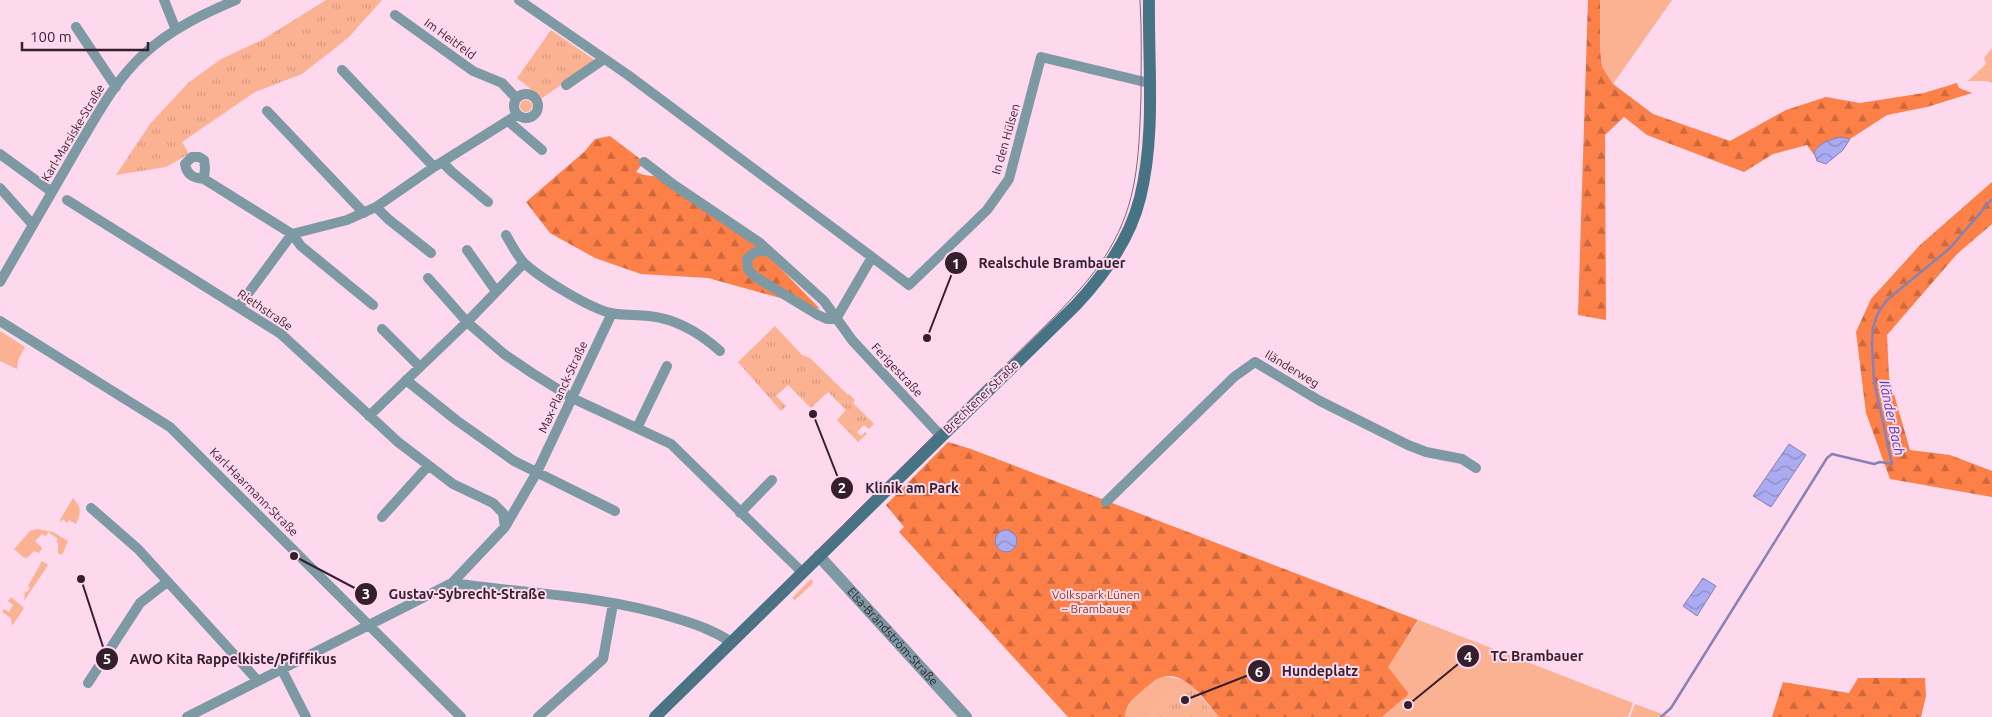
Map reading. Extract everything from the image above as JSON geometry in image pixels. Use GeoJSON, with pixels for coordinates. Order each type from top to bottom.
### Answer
{"type":"FeatureCollection","features":[{"type":"Feature","properties":{"kind":"main road","name":"Brechtener Straße"},"geometry":{"type":"LineString","coordinates":[[655,717],[1084,296],[1103,273],[1118,250],[1136,210],[1143,183],[1148,142],[1149,0]]}},
{"type":"Feature","properties":{"kind":"street","name":"Karl-Marsiske-Straße"},"geometry":{"type":"LineString","coordinates":[[52,192],[97,115],[116,87],[144,54],[190,21],[236,0]]}},
{"type":"Feature","properties":{"kind":"street","name":"In den Hülsen"},"geometry":{"type":"LineString","coordinates":[[519,0],[604,59],[909,285],[987,210],[1009,179],[1041,57],[1149,83]]}},
{"type":"Feature","properties":{"kind":"street"},"geometry":{"type":"LineString","coordinates":[[163,1],[176,30]]}},
{"type":"Feature","properties":{"kind":"street","name":"Im Heitfeld"},"geometry":{"type":"LineString","coordinates":[[395,15],[473,71],[502,84],[516,98]]}},
{"type":"Feature","properties":{"kind":"street","name":"Karl-Marsiske-Straße"},"geometry":{"type":"LineString","coordinates":[[76,27],[116,87]]}},
{"type":"Feature","properties":{"kind":"street"},"geometry":{"type":"LineString","coordinates":[[566,85],[604,59]]}},
{"type":"Feature","properties":{"kind":"street"},"geometry":{"type":"LineString","coordinates":[[342,70],[438,164],[452,172],[488,202]]}},
{"type":"Feature","properties":{"kind":"street"},"geometry":{"type":"LineString","coordinates":[[239,306],[292,234],[347,220],[364,213],[376,207],[438,164],[513,118],[532,117],[536,113],[538,106],[536,100],[531,95],[523,94],[516,98],[513,118],[542,150]]}},
{"type":"Feature","properties":{"kind":"street"},"geometry":{"type":"LineString","coordinates":[[267,111],[364,213]]}},
{"type":"Feature","properties":{"kind":"street"},"geometry":{"type":"LineString","coordinates":[[0,154],[52,192],[0,282]]}},
{"type":"Feature","properties":{"kind":"street","name":"Ferigestraße"},"geometry":{"type":"LineString","coordinates":[[644,162],[674,185],[760,243],[824,301],[852,340],[942,436]]}},
{"type":"Feature","properties":{"kind":"street"},"geometry":{"type":"LineString","coordinates":[[204,179],[292,234],[301,246],[373,305]]}},
{"type":"Feature","properties":{"kind":"street"},"geometry":{"type":"LineString","coordinates":[[0,188],[33,225]]}},
{"type":"Feature","properties":{"kind":"street","name":"Riethstraße"},"geometry":{"type":"LineString","coordinates":[[67,200],[281,334],[369,416],[428,466],[453,484],[493,503],[503,513],[504,527]]}},
{"type":"Feature","properties":{"kind":"street"},"geometry":{"type":"LineString","coordinates":[[376,207],[388,219],[431,253]]}},
{"type":"Feature","properties":{"kind":"street"},"geometry":{"type":"LineString","coordinates":[[506,235],[524,263],[557,286],[595,307],[612,313],[652,316],[687,326],[706,338],[720,351]]}},
{"type":"Feature","properties":{"kind":"street"},"geometry":{"type":"LineString","coordinates":[[467,250],[496,291]]}},
{"type":"Feature","properties":{"kind":"street"},"geometry":{"type":"LineString","coordinates":[[769,252],[759,251],[753,253],[747,259],[748,270],[763,283],[827,319],[836,319],[872,257]]}},
{"type":"Feature","properties":{"kind":"street"},"geometry":{"type":"LineString","coordinates":[[369,416],[467,322],[524,263]]}},
{"type":"Feature","properties":{"kind":"street"},"geometry":{"type":"LineString","coordinates":[[428,278],[467,322],[504,354],[572,398],[671,444],[802,572]]}},
{"type":"Feature","properties":{"kind":"street","name":"Max-Planck-Straße"},"geometry":{"type":"LineString","coordinates":[[187,717],[452,582],[504,527],[537,472],[612,313]]}},
{"type":"Feature","properties":{"kind":"street","name":"Karl-Haarmann-Straße"},"geometry":{"type":"LineString","coordinates":[[0,321],[170,426],[460,717]]}},
{"type":"Feature","properties":{"kind":"street"},"geometry":{"type":"LineString","coordinates":[[382,329],[420,367]]}},
{"type":"Feature","properties":{"kind":"street","name":"Iländerweg"},"geometry":{"type":"LineString","coordinates":[[1106,502],[1234,376],[1254,362],[1320,401],[1408,445],[1426,452],[1462,459],[1476,468]]}},
{"type":"Feature","properties":{"kind":"street"},"geometry":{"type":"LineString","coordinates":[[637,428],[667,366]]}},
{"type":"Feature","properties":{"kind":"street"},"geometry":{"type":"LineString","coordinates":[[406,380],[456,420],[507,456],[615,511]]}},
{"type":"Feature","properties":{"kind":"street"},"geometry":{"type":"LineString","coordinates":[[382,517],[428,466]]}},
{"type":"Feature","properties":{"kind":"street"},"geometry":{"type":"LineString","coordinates":[[740,513],[772,480]]}},
{"type":"Feature","properties":{"kind":"street"},"geometry":{"type":"LineString","coordinates":[[91,508],[138,549],[258,681]]}},
{"type":"Feature","properties":{"kind":"street","name":"Elsa-Brändström-Straße"},"geometry":{"type":"LineString","coordinates":[[819,556],[966,717]]}},
{"type":"Feature","properties":{"kind":"street"},"geometry":{"type":"LineString","coordinates":[[88,683],[140,603],[167,582]]}},
{"type":"Feature","properties":{"kind":"street"},"geometry":{"type":"LineString","coordinates":[[452,582],[487,588],[544,592],[650,610],[715,631],[731,642]]}},
{"type":"Feature","properties":{"kind":"street"},"geometry":{"type":"LineString","coordinates":[[538,717],[604,659],[613,604]]}},
{"type":"Feature","properties":{"kind":"street"},"geometry":{"type":"LineString","coordinates":[[281,668],[306,717]]}},
{"type":"Feature","properties":{"kind":"green space"},"geometry":{"type":"Polygon","coordinates":[[[326,0],[382,0],[348,38],[302,74],[255,92],[182,142],[189,154],[166,167],[116,175],[150,124],[188,83],[221,59],[262,40],[326,0]]]}},
{"type":"Feature","properties":{"kind":"green space"},"geometry":{"type":"Polygon","coordinates":[[[1588,0],[1600,0],[1602,67],[1613,84],[1653,114],[1730,141],[1786,110],[1826,97],[1860,103],[1924,93],[1957,83],[1959,88],[1972,93],[1927,107],[1887,115],[1850,139],[1847,138],[1814,152],[1815,156],[1807,145],[1773,154],[1744,172],[1647,135],[1624,117],[1605,135],[1606,320],[1578,315],[1588,0]]]}},
{"type":"Feature","properties":{"kind":"green space"},"geometry":{"type":"Polygon","coordinates":[[[1600,0],[1672,0],[1613,84],[1602,67],[1600,0]]]}},
{"type":"Feature","properties":{"kind":"green space"},"geometry":{"type":"Polygon","coordinates":[[[551,30],[596,61],[542,98],[517,78],[551,30]]]}},
{"type":"Feature","properties":{"kind":"green space"},"geometry":{"type":"Polygon","coordinates":[[[1992,48],[1992,83],[1987,81],[1968,81],[1986,64],[1984,58],[1992,48]]]}},
{"type":"Feature","properties":{"kind":"green space"},"geometry":{"type":"Polygon","coordinates":[[[524,100],[528,100],[532,106],[528,112],[524,112],[520,108],[520,104],[524,100]]]}},
{"type":"Feature","properties":{"kind":"green space"},"geometry":{"type":"Polygon","coordinates":[[[610,136],[644,162],[636,172],[661,177],[759,246],[820,309],[708,278],[641,274],[595,258],[550,233],[526,202],[584,152],[595,139],[610,136]]]}},
{"type":"Feature","properties":{"kind":"green space"},"geometry":{"type":"Polygon","coordinates":[[[1992,182],[1992,224],[1957,254],[1887,335],[1889,377],[1910,450],[1950,455],[1992,471],[1992,497],[1890,479],[1866,413],[1856,332],[1871,299],[1920,245],[1992,182]]]}},
{"type":"Feature","properties":{"kind":"green space"},"geometry":{"type":"Polygon","coordinates":[[[775,326],[802,355],[810,358],[849,394],[855,400],[853,403],[874,424],[869,429],[864,425],[857,432],[861,436],[865,432],[867,434],[858,442],[837,420],[846,410],[828,392],[811,408],[788,385],[776,396],[786,406],[781,411],[738,362],[775,326]]]}},
{"type":"Feature","properties":{"kind":"green space"},"geometry":{"type":"Polygon","coordinates":[[[0,331],[25,347],[18,360],[17,369],[0,361],[0,331]]]}},
{"type":"Feature","properties":{"kind":"green space","name":"Volkspark Lünen – Brambauer"},"geometry":{"type":"Polygon","coordinates":[[[948,442],[971,449],[1418,620],[1388,667],[1409,694],[1382,717],[1219,717],[1195,689],[1179,678],[1171,676],[1157,679],[1136,696],[1128,705],[1125,717],[1068,717],[899,532],[904,527],[886,505],[948,442]]]}},
{"type":"Feature","properties":{"kind":"green space"},"geometry":{"type":"Polygon","coordinates":[[[73,498],[78,504],[80,511],[76,524],[69,520],[67,523],[63,519],[61,522],[60,520],[73,498]]]}},
{"type":"Feature","properties":{"kind":"green space"},"geometry":{"type":"Polygon","coordinates":[[[37,529],[53,532],[68,541],[62,555],[58,553],[58,543],[56,542],[58,539],[48,532],[46,536],[42,534],[35,541],[42,548],[39,553],[34,551],[27,558],[14,549],[30,531],[37,529]]]}},
{"type":"Feature","properties":{"kind":"green space"},"geometry":{"type":"Polygon","coordinates":[[[42,561],[48,565],[24,601],[25,591],[27,592],[30,588],[28,586],[42,561]]]}},
{"type":"Feature","properties":{"kind":"green space"},"geometry":{"type":"Polygon","coordinates":[[[811,579],[812,584],[795,600],[792,598],[811,579]]]}},
{"type":"Feature","properties":{"kind":"green space"},"geometry":{"type":"Polygon","coordinates":[[[11,597],[24,608],[12,626],[11,618],[2,612],[4,609],[9,612],[13,605],[8,601],[11,597]]]}},
{"type":"Feature","properties":{"kind":"green space"},"geometry":{"type":"Polygon","coordinates":[[[1419,620],[1633,703],[1628,717],[1382,717],[1409,694],[1387,667],[1419,620]]]}},
{"type":"Feature","properties":{"kind":"green space"},"geometry":{"type":"Polygon","coordinates":[[[1164,676],[1187,681],[1219,717],[1216,717],[1187,683],[1149,717],[1125,717],[1130,704],[1139,692],[1164,676]]]}},
{"type":"Feature","properties":{"kind":"green space"},"geometry":{"type":"Polygon","coordinates":[[[1858,678],[1925,678],[1926,696],[1921,717],[1772,717],[1783,682],[1849,693],[1858,678]]]}},
{"type":"Feature","properties":{"kind":"green space"},"geometry":{"type":"Polygon","coordinates":[[[1187,683],[1216,717],[1149,717],[1187,683]]]}},
{"type":"Feature","properties":{"kind":"green space"},"geometry":{"type":"Polygon","coordinates":[[[1635,704],[1670,717],[1630,717],[1635,704]]]}},
{"type":"Feature","properties":{"kind":"water"},"geometry":{"type":"Polygon","coordinates":[[[1841,137],[1850,139],[1843,150],[1826,164],[1817,161],[1814,152],[1819,146],[1841,137]]]}},
{"type":"Feature","properties":{"kind":"water"},"geometry":{"type":"Polygon","coordinates":[[[1789,444],[1806,455],[1771,507],[1753,496],[1789,444]]]}},
{"type":"Feature","properties":{"kind":"water"},"geometry":{"type":"Polygon","coordinates":[[[1006,530],[1014,533],[1017,541],[1014,549],[1006,552],[998,549],[995,541],[998,533],[1006,530]]]}},
{"type":"Feature","properties":{"kind":"water"},"geometry":{"type":"Polygon","coordinates":[[[1703,578],[1716,586],[1697,616],[1683,606],[1703,578]]]}},
{"type":"Feature","properties":{"kind":"waterway","name":"Iländer Bach"},"geometry":{"type":"LineString","coordinates":[[1661,717],[1671,708],[1827,458],[1832,454],[1874,464],[1880,462],[1892,464],[1874,381],[1872,345],[1873,328],[1878,313],[1887,300],[1950,248],[1992,199]]}},
{"type":"Feature","properties":{"kind":"tram line"},"geometry":{"type":"LineString","coordinates":[[658,717],[795,582],[849,519],[1055,316],[1102,262],[1122,224],[1133,188],[1136,170],[1141,96],[1140,0]]}},
{"type":"Feature","properties":{"kind":"place","name":"Realschule Brambauer"},"geometry":{"type":"Point","coordinates":[927,338]}},
{"type":"Feature","properties":{"kind":"place","name":"Klinik am Park"},"geometry":{"type":"Point","coordinates":[813,414]}},
{"type":"Feature","properties":{"kind":"place","name":"Gustav-Sybrecht-Straße"},"geometry":{"type":"Point","coordinates":[294,556]}},
{"type":"Feature","properties":{"kind":"place","name":"AWO Kita Rappelkiste/Pfiffikus"},"geometry":{"type":"Point","coordinates":[81,579]}},
{"type":"Feature","properties":{"kind":"place","name":"Hundeplatz"},"geometry":{"type":"Point","coordinates":[1185,700]}},
{"type":"Feature","properties":{"kind":"place","name":"TC Brambauer"},"geometry":{"type":"Point","coordinates":[1408,705]}}]}
